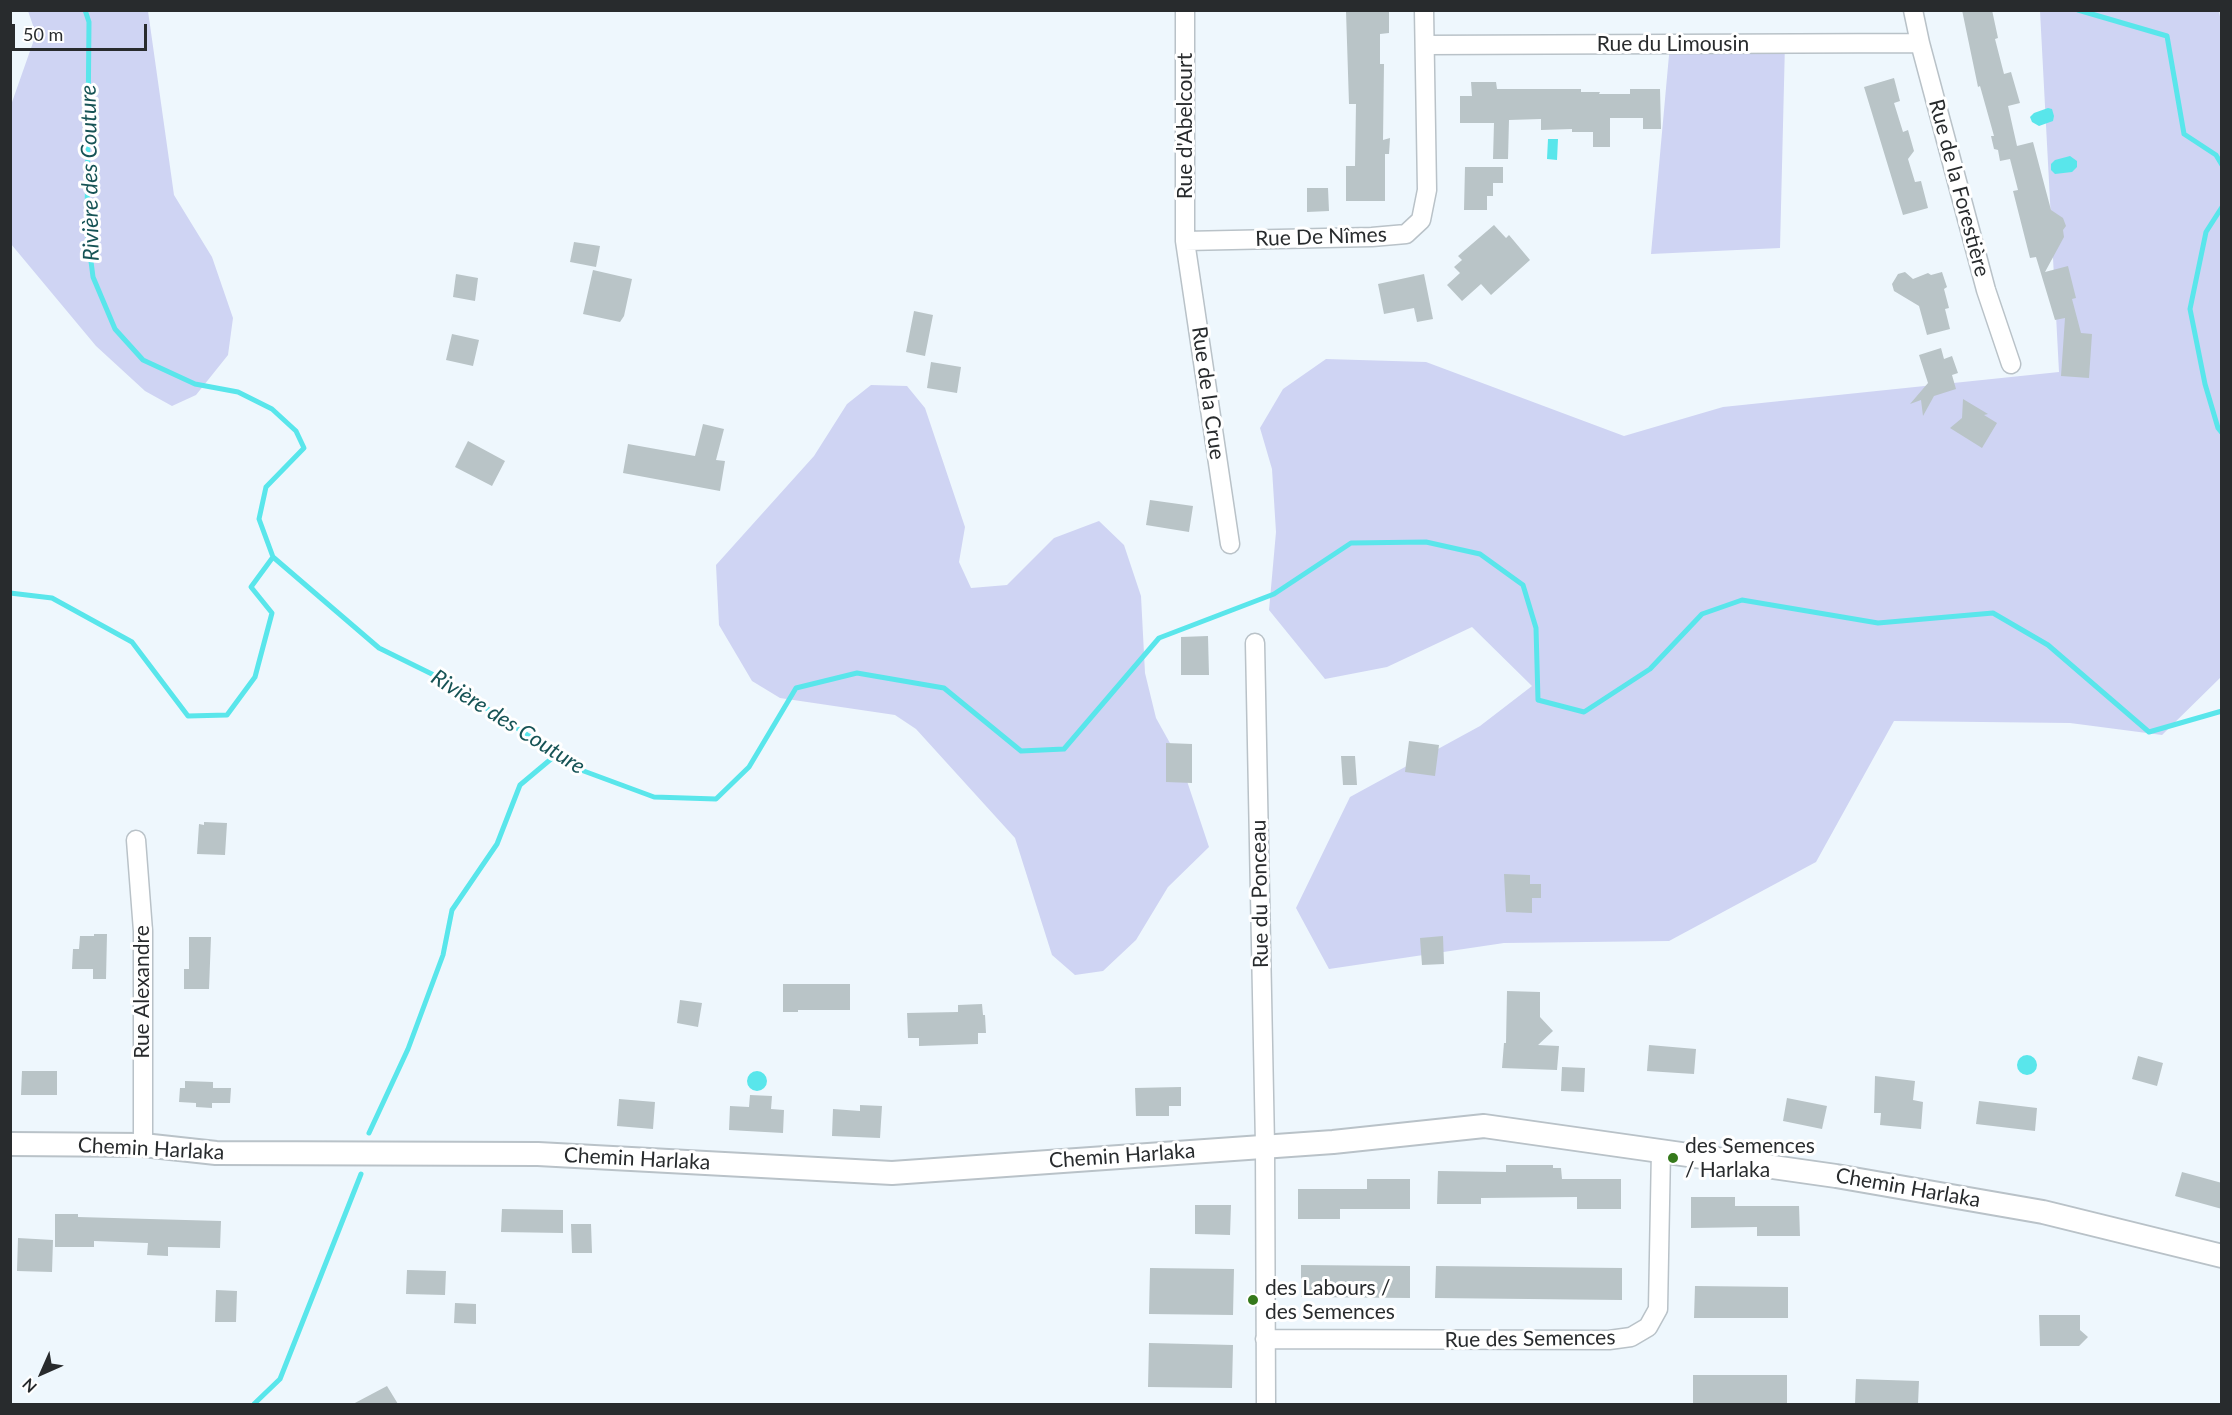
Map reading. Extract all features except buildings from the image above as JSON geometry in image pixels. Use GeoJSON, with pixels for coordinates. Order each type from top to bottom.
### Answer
{"type":"FeatureCollection","features":[{"type":"Feature","properties":{"kind":"street","name":"Rue d'Abelcourt"},"geometry":{"type":"LineString","coordinates":[[1185,10],[1185,241]]}},
{"type":"Feature","properties":{"kind":"street","name":"Rue De Nîmes"},"geometry":{"type":"LineString","coordinates":[[1185,241],[1372,237],[1406,234],[1421,220],[1427,190],[1424,10]]}},
{"type":"Feature","properties":{"kind":"street","name":"Rue de la Forestière"},"geometry":{"type":"LineString","coordinates":[[1913,10],[1986,290],[2010,364]]}},
{"type":"Feature","properties":{"kind":"street","name":"Rue du Limousin"},"geometry":{"type":"LineString","coordinates":[[1426,45],[1920,43]]}},
{"type":"Feature","properties":{"kind":"street","name":"Rue de la Crue"},"geometry":{"type":"LineString","coordinates":[[1185,241],[1230,544]]}},
{"type":"Feature","properties":{"kind":"street","name":"Rue du Ponceau"},"geometry":{"type":"LineString","coordinates":[[1255,643],[1265,1145],[1266,1404]]}},
{"type":"Feature","properties":{"kind":"street","name":"Rue Alexandre"},"geometry":{"type":"LineString","coordinates":[[136,840],[143,931],[143,1145]]}},
{"type":"Feature","properties":{"kind":"street","name":"Chemin Harlaka"},"geometry":{"type":"LineString","coordinates":[[10,1144],[143,1145],[216,1153],[538,1154],[892,1173],[1333,1142],[1484,1126],[1836,1176],[2043,1212],[2222,1256]]}},
{"type":"Feature","properties":{"kind":"street","name":"Rue des Semences"},"geometry":{"type":"LineString","coordinates":[[1265,1339],[1609,1340],[1631,1337],[1648,1327],[1658,1309],[1661,1150]]}},
{"type":"Feature","properties":{"kind":"shaded area"},"geometry":{"type":"Polygon","coordinates":[[[28,11],[148,11],[174,195],[212,257],[233,318],[228,355],[196,395],[172,406],[145,391],[96,346],[11,244],[11,105],[36,34],[28,11]]]}},
{"type":"Feature","properties":{"kind":"shaded area"},"geometry":{"type":"Polygon","coordinates":[[[2040,11],[2219,11],[2222,27],[2221,677],[2162,735],[2070,723],[1894,721],[1816,862],[1669,941],[1504,943],[1329,969],[1296,908],[1350,797],[1480,726],[1532,686],[1472,627],[1387,667],[1325,679],[1269,610],[1276,532],[1272,469],[1260,428],[1283,389],[1326,359],[1426,362],[1624,436],[1723,407],[2059,372],[2040,11]]]}},
{"type":"Feature","properties":{"kind":"shaded area"},"geometry":{"type":"Polygon","coordinates":[[[1785,43],[1780,248],[1651,254],[1670,44],[1785,43]]]}},
{"type":"Feature","properties":{"kind":"shaded area"},"geometry":{"type":"Polygon","coordinates":[[[871,385],[907,386],[925,408],[965,527],[959,562],[971,588],[1007,585],[1054,538],[1099,521],[1124,545],[1141,596],[1145,673],[1156,718],[1181,763],[1209,847],[1168,887],[1136,940],[1103,971],[1075,975],[1052,955],[1015,838],[916,729],[895,715],[780,698],[752,681],[719,625],[716,565],[814,456],[847,404],[871,385]]]}},
{"type":"Feature","properties":{"kind":"water"},"geometry":{"type":"Polygon","coordinates":[[[2048,108],[2052,109],[2053,121],[2039,126],[2032,122],[2030,117],[2034,113],[2048,108]]]}},
{"type":"Feature","properties":{"kind":"water"},"geometry":{"type":"Polygon","coordinates":[[[1548,139],[1558,139],[1557,160],[1547,159],[1548,139]]]}},
{"type":"Feature","properties":{"kind":"water"},"geometry":{"type":"Polygon","coordinates":[[[2070,156],[2077,161],[2077,167],[2072,172],[2055,174],[2051,170],[2051,164],[2055,160],[2070,156]]]}},
{"type":"Feature","properties":{"kind":"water"},"geometry":{"type":"Polygon","coordinates":[[[2027,1055],[2034,1058],[2037,1065],[2034,1072],[2027,1075],[2020,1072],[2017,1065],[2020,1058],[2027,1055]]]}},
{"type":"Feature","properties":{"kind":"water"},"geometry":{"type":"Polygon","coordinates":[[[757,1071],[764,1074],[767,1081],[764,1088],[757,1091],[750,1088],[747,1081],[750,1074],[757,1071]]]}},
{"type":"Feature","properties":{"kind":"waterway","name":"Rivière des Couture"},"geometry":{"type":"LineString","coordinates":[[85,10],[89,22],[87,230],[93,277],[115,329],[143,360],[195,384],[238,392],[272,409],[296,431],[304,448],[266,487],[259,519],[273,557],[379,648],[442,679],[581,770],[654,797],[716,799],[749,767],[796,688],[857,673],[944,688],[1021,751],[1064,749],[1159,638],[1274,594],[1351,543],[1426,542],[1480,554],[1523,585],[1536,628],[1538,700],[1584,712],[1650,669],[1702,614],[1742,600],[1878,623],[1993,613],[2048,645],[2149,732],[2222,711]]}},
{"type":"Feature","properties":{"kind":"waterway"},"geometry":{"type":"LineString","coordinates":[[2078,10],[2167,36],[2184,134],[2216,155],[2222,165]]}},
{"type":"Feature","properties":{"kind":"waterway"},"geometry":{"type":"LineString","coordinates":[[2222,207],[2206,232],[2190,309],[2205,384],[2218,428],[2222,433]]}},
{"type":"Feature","properties":{"kind":"waterway"},"geometry":{"type":"LineString","coordinates":[[10,593],[52,598],[132,642],[188,716],[227,715],[255,677],[272,613],[251,587],[273,557]]}},
{"type":"Feature","properties":{"kind":"waterway"},"geometry":{"type":"LineString","coordinates":[[369,1133],[408,1049],[443,955],[452,910],[497,844],[520,785],[557,754]]}},
{"type":"Feature","properties":{"kind":"waterway"},"geometry":{"type":"LineString","coordinates":[[254,1404],[280,1379],[361,1174]]}},
{"type":"Feature","properties":{"kind":"place","name":"des Semences / Harlaka"},"geometry":{"type":"Point","coordinates":[1673,1158]}},
{"type":"Feature","properties":{"kind":"place","name":"des Labours / des Semences"},"geometry":{"type":"Point","coordinates":[1253,1300]}}]}
